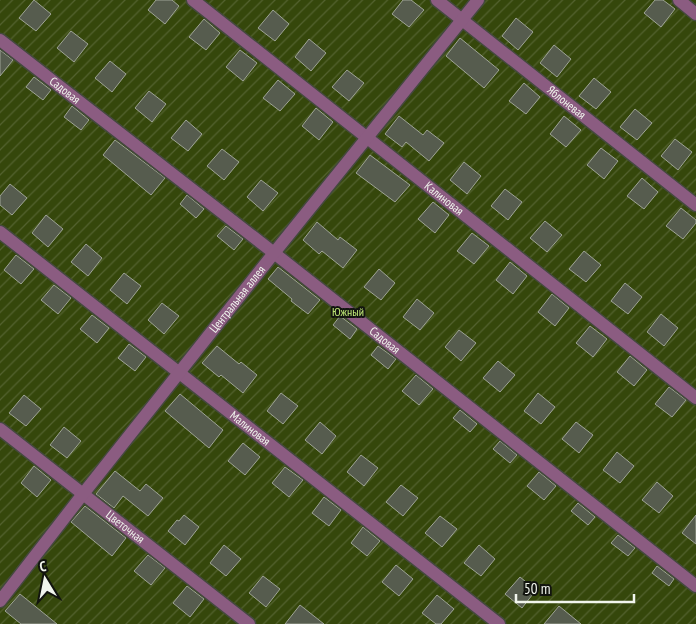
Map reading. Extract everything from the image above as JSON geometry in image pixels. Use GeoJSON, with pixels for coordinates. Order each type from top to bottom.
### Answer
{"type":"FeatureCollection","features":[{"type":"Feature","properties":{"kind":"street","name":"Калиновая"},"geometry":{"type":"LineString","coordinates":[[193,0],[696,398]]}},
{"type":"Feature","properties":{"kind":"street","name":"Яблоневая"},"geometry":{"type":"LineString","coordinates":[[437,0],[696,205]]}},
{"type":"Feature","properties":{"kind":"street","name":"Центральная аллея"},"geometry":{"type":"LineString","coordinates":[[0,601],[274,253],[478,0]]}},
{"type":"Feature","properties":{"kind":"street"},"geometry":{"type":"LineString","coordinates":[[679,0],[696,14]]}},
{"type":"Feature","properties":{"kind":"street","name":"Садовая"},"geometry":{"type":"LineString","coordinates":[[0,40],[274,253],[696,586]]}},
{"type":"Feature","properties":{"kind":"street","name":"Малиновая"},"geometry":{"type":"LineString","coordinates":[[0,232],[499,624]]}},
{"type":"Feature","properties":{"kind":"street","name":"Цветочная"},"geometry":{"type":"LineString","coordinates":[[0,429],[250,624]]}},
{"type":"Feature","properties":{"kind":"green space","name":"Южный"},"geometry":{"type":"Polygon","coordinates":[[[0,0],[696,0],[696,624],[0,624],[0,0]]]}},
{"type":"Feature","properties":{"kind":"building"},"geometry":{"type":"Polygon","coordinates":[[[34,0],[51,14],[36,31],[19,18],[34,0]]]}},
{"type":"Feature","properties":{"kind":"building"},"geometry":{"type":"Polygon","coordinates":[[[156,0],[172,0],[179,6],[165,24],[148,10],[156,0]]]}},
{"type":"Feature","properties":{"kind":"building"},"geometry":{"type":"Polygon","coordinates":[[[403,0],[411,0],[424,10],[409,27],[392,14],[403,0]]]}},
{"type":"Feature","properties":{"kind":"building"},"geometry":{"type":"Polygon","coordinates":[[[655,0],[663,0],[675,9],[661,27],[644,13],[655,0]]]}},
{"type":"Feature","properties":{"kind":"building"},"geometry":{"type":"Polygon","coordinates":[[[273,10],[289,24],[275,41],[258,28],[273,10]]]}},
{"type":"Feature","properties":{"kind":"building"},"geometry":{"type":"Polygon","coordinates":[[[516,18],[533,32],[518,50],[502,36],[516,18]]]}},
{"type":"Feature","properties":{"kind":"building"},"geometry":{"type":"Polygon","coordinates":[[[204,19],[220,33],[206,50],[189,37],[204,19]]]}},
{"type":"Feature","properties":{"kind":"building"},"geometry":{"type":"Polygon","coordinates":[[[71,31],[88,44],[74,62],[57,48],[71,31]]]}},
{"type":"Feature","properties":{"kind":"building"},"geometry":{"type":"Polygon","coordinates":[[[460,38],[499,70],[484,88],[446,56],[460,38]]]}},
{"type":"Feature","properties":{"kind":"building"},"geometry":{"type":"Polygon","coordinates":[[[309,39],[326,53],[311,71],[295,57],[309,39]]]}},
{"type":"Feature","properties":{"kind":"building"},"geometry":{"type":"Polygon","coordinates":[[[554,45],[571,59],[557,77],[540,63],[554,45]]]}},
{"type":"Feature","properties":{"kind":"building"},"geometry":{"type":"Polygon","coordinates":[[[0,50],[13,60],[0,76],[0,50]]]}},
{"type":"Feature","properties":{"kind":"building"},"geometry":{"type":"Polygon","coordinates":[[[240,50],[257,63],[243,81],[226,67],[240,50]]]}},
{"type":"Feature","properties":{"kind":"building"},"geometry":{"type":"Polygon","coordinates":[[[110,61],[126,74],[112,92],[95,78],[110,61]]]}},
{"type":"Feature","properties":{"kind":"building"},"geometry":{"type":"Polygon","coordinates":[[[347,70],[364,83],[349,101],[332,87],[347,70]]]}},
{"type":"Feature","properties":{"kind":"building"},"geometry":{"type":"Polygon","coordinates":[[[34,77],[51,90],[43,100],[26,87],[34,77]]]}},
{"type":"Feature","properties":{"kind":"building"},"geometry":{"type":"Polygon","coordinates":[[[594,78],[611,92],[596,109],[579,96],[594,78]]]}},
{"type":"Feature","properties":{"kind":"building"},"geometry":{"type":"Polygon","coordinates":[[[278,80],[295,94],[280,111],[263,98],[278,80]]]}},
{"type":"Feature","properties":{"kind":"building"},"geometry":{"type":"Polygon","coordinates":[[[524,83],[540,97],[526,114],[509,101],[524,83]]]}},
{"type":"Feature","properties":{"kind":"building"},"geometry":{"type":"Polygon","coordinates":[[[149,91],[166,104],[152,122],[135,108],[149,91]]]}},
{"type":"Feature","properties":{"kind":"building"},"geometry":{"type":"Polygon","coordinates":[[[72,106],[89,120],[81,130],[64,117],[72,106]]]}},
{"type":"Feature","properties":{"kind":"building"},"geometry":{"type":"Polygon","coordinates":[[[316,108],[333,122],[319,140],[302,126],[316,108]]]}},
{"type":"Feature","properties":{"kind":"building"},"geometry":{"type":"Polygon","coordinates":[[[635,109],[652,123],[637,140],[620,127],[635,109]]]}},
{"type":"Feature","properties":{"kind":"building"},"geometry":{"type":"Polygon","coordinates":[[[399,116],[423,135],[427,130],[444,143],[429,161],[406,142],[402,147],[385,134],[399,116]]]}},
{"type":"Feature","properties":{"kind":"building"},"geometry":{"type":"Polygon","coordinates":[[[564,116],[581,130],[566,147],[550,134],[564,116]]]}},
{"type":"Feature","properties":{"kind":"building"},"geometry":{"type":"Polygon","coordinates":[[[186,120],[202,134],[188,151],[171,138],[186,120]]]}},
{"type":"Feature","properties":{"kind":"building"},"geometry":{"type":"Polygon","coordinates":[[[675,139],[692,152],[678,170],[661,156],[675,139]]]}},
{"type":"Feature","properties":{"kind":"building"},"geometry":{"type":"Polygon","coordinates":[[[115,140],[165,178],[151,195],[103,155],[115,140]]]}},
{"type":"Feature","properties":{"kind":"building"},"geometry":{"type":"Polygon","coordinates":[[[601,148],[618,161],[604,179],[587,165],[601,148]]]}},
{"type":"Feature","properties":{"kind":"building"},"geometry":{"type":"Polygon","coordinates":[[[222,149],[239,162],[224,180],[207,166],[222,149]]]}},
{"type":"Feature","properties":{"kind":"building"},"geometry":{"type":"Polygon","coordinates":[[[370,155],[410,185],[395,202],[356,173],[370,155]]]}},
{"type":"Feature","properties":{"kind":"building"},"geometry":{"type":"Polygon","coordinates":[[[464,162],[481,176],[467,194],[450,180],[464,162]]]}},
{"type":"Feature","properties":{"kind":"building"},"geometry":{"type":"Polygon","coordinates":[[[642,178],[658,192],[644,209],[627,196],[642,178]]]}},
{"type":"Feature","properties":{"kind":"building"},"geometry":{"type":"Polygon","coordinates":[[[261,180],[278,193],[263,211],[247,197],[261,180]]]}},
{"type":"Feature","properties":{"kind":"building"},"geometry":{"type":"Polygon","coordinates":[[[10,184],[27,198],[12,215],[0,205],[0,196],[10,184]]]}},
{"type":"Feature","properties":{"kind":"building"},"geometry":{"type":"Polygon","coordinates":[[[505,189],[522,202],[508,220],[491,206],[505,189]]]}},
{"type":"Feature","properties":{"kind":"building"},"geometry":{"type":"Polygon","coordinates":[[[187,195],[204,209],[196,218],[180,204],[187,195]]]}},
{"type":"Feature","properties":{"kind":"building"},"geometry":{"type":"Polygon","coordinates":[[[433,202],[449,215],[435,233],[418,219],[433,202]]]}},
{"type":"Feature","properties":{"kind":"building"},"geometry":{"type":"Polygon","coordinates":[[[681,208],[696,220],[696,223],[683,239],[666,226],[681,208]]]}},
{"type":"Feature","properties":{"kind":"building"},"geometry":{"type":"Polygon","coordinates":[[[46,215],[63,229],[48,247],[32,233],[46,215]]]}},
{"type":"Feature","properties":{"kind":"building"},"geometry":{"type":"Polygon","coordinates":[[[545,221],[562,235],[547,252],[530,238],[545,221]]]}},
{"type":"Feature","properties":{"kind":"building"},"geometry":{"type":"Polygon","coordinates":[[[317,222],[338,240],[340,237],[357,250],[343,268],[322,251],[319,254],[303,240],[317,222]]]}},
{"type":"Feature","properties":{"kind":"building"},"geometry":{"type":"Polygon","coordinates":[[[226,226],[243,239],[234,250],[217,236],[226,226]]]}},
{"type":"Feature","properties":{"kind":"building"},"geometry":{"type":"Polygon","coordinates":[[[472,233],[489,246],[474,264],[457,251],[472,233]]]}},
{"type":"Feature","properties":{"kind":"building"},"geometry":{"type":"Polygon","coordinates":[[[86,244],[102,258],[88,276],[71,262],[86,244]]]}},
{"type":"Feature","properties":{"kind":"building"},"geometry":{"type":"Polygon","coordinates":[[[584,251],[601,265],[586,282],[569,269],[584,251]]]}},
{"type":"Feature","properties":{"kind":"building"},"geometry":{"type":"Polygon","coordinates":[[[16,255],[34,269],[21,284],[4,270],[16,255]]]}},
{"type":"Feature","properties":{"kind":"building"},"geometry":{"type":"Polygon","coordinates":[[[510,262],[527,276],[513,294],[496,280],[510,262]]]}},
{"type":"Feature","properties":{"kind":"building"},"geometry":{"type":"Polygon","coordinates":[[[278,267],[320,300],[308,314],[268,279],[278,267]]]}},
{"type":"Feature","properties":{"kind":"building"},"geometry":{"type":"Polygon","coordinates":[[[379,269],[395,283],[381,300],[364,287],[379,269]]]}},
{"type":"Feature","properties":{"kind":"building"},"geometry":{"type":"Polygon","coordinates":[[[124,273],[141,286],[127,304],[110,290],[124,273]]]}},
{"type":"Feature","properties":{"kind":"building"},"geometry":{"type":"Polygon","coordinates":[[[625,283],[642,297],[628,314],[611,301],[625,283]]]}},
{"type":"Feature","properties":{"kind":"building"},"geometry":{"type":"Polygon","coordinates":[[[54,285],[71,298],[58,314],[41,300],[54,285]]]}},
{"type":"Feature","properties":{"kind":"building"},"geometry":{"type":"Polygon","coordinates":[[[552,294],[569,308],[555,326],[538,312],[552,294]]]}},
{"type":"Feature","properties":{"kind":"building"},"geometry":{"type":"Polygon","coordinates":[[[417,299],[434,313],[420,330],[403,317],[417,299]]]}},
{"type":"Feature","properties":{"kind":"building"},"geometry":{"type":"Polygon","coordinates":[[[162,303],[179,316],[164,334],[148,320],[162,303]]]}},
{"type":"Feature","properties":{"kind":"building"},"geometry":{"type":"Polygon","coordinates":[[[661,314],[678,328],[664,346],[647,332],[661,314]]]}},
{"type":"Feature","properties":{"kind":"building"},"geometry":{"type":"Polygon","coordinates":[[[92,315],[109,328],[97,343],[80,329],[92,315]]]}},
{"type":"Feature","properties":{"kind":"building"},"geometry":{"type":"Polygon","coordinates":[[[340,316],[357,329],[350,339],[333,325],[340,316]]]}},
{"type":"Feature","properties":{"kind":"building"},"geometry":{"type":"Polygon","coordinates":[[[590,326],[607,339],[593,357],[576,343],[590,326]]]}},
{"type":"Feature","properties":{"kind":"building"},"geometry":{"type":"Polygon","coordinates":[[[459,330],[476,343],[461,361],[445,347],[459,330]]]}},
{"type":"Feature","properties":{"kind":"building"},"geometry":{"type":"Polygon","coordinates":[[[129,344],[146,357],[135,371],[118,358],[129,344]]]}},
{"type":"Feature","properties":{"kind":"building"},"geometry":{"type":"Polygon","coordinates":[[[217,346],[239,364],[241,362],[257,375],[243,393],[221,375],[219,377],[202,363],[217,346]]]}},
{"type":"Feature","properties":{"kind":"building"},"geometry":{"type":"Polygon","coordinates":[[[378,346],[396,359],[388,369],[371,355],[378,346]]]}},
{"type":"Feature","properties":{"kind":"building"},"geometry":{"type":"Polygon","coordinates":[[[630,356],[647,370],[634,386],[617,372],[630,356]]]}},
{"type":"Feature","properties":{"kind":"building"},"geometry":{"type":"Polygon","coordinates":[[[498,361],[515,375],[500,392],[483,378],[498,361]]]}},
{"type":"Feature","properties":{"kind":"building"},"geometry":{"type":"Polygon","coordinates":[[[416,375],[433,389],[419,405],[402,391],[416,375]]]}},
{"type":"Feature","properties":{"kind":"building"},"geometry":{"type":"Polygon","coordinates":[[[669,387],[686,400],[672,417],[655,404],[669,387]]]}},
{"type":"Feature","properties":{"kind":"building"},"geometry":{"type":"Polygon","coordinates":[[[281,393],[298,406],[283,424],[267,411],[281,393]]]}},
{"type":"Feature","properties":{"kind":"building"},"geometry":{"type":"Polygon","coordinates":[[[538,393],[555,407],[541,424],[524,411],[538,393]]]}},
{"type":"Feature","properties":{"kind":"building"},"geometry":{"type":"Polygon","coordinates":[[[180,394],[223,430],[209,448],[165,411],[180,394]]]}},
{"type":"Feature","properties":{"kind":"building"},"geometry":{"type":"Polygon","coordinates":[[[24,395],[41,409],[26,426],[9,413],[24,395]]]}},
{"type":"Feature","properties":{"kind":"building"},"geometry":{"type":"Polygon","coordinates":[[[460,410],[477,424],[470,432],[453,418],[460,410]]]}},
{"type":"Feature","properties":{"kind":"building"},"geometry":{"type":"Polygon","coordinates":[[[320,422],[336,436],[322,454],[305,440],[320,422]]]}},
{"type":"Feature","properties":{"kind":"building"},"geometry":{"type":"Polygon","coordinates":[[[576,422],[593,435],[579,453],[562,439],[576,422]]]}},
{"type":"Feature","properties":{"kind":"building"},"geometry":{"type":"Polygon","coordinates":[[[64,427],[81,441],[67,458],[50,445],[64,427]]]}},
{"type":"Feature","properties":{"kind":"building"},"geometry":{"type":"Polygon","coordinates":[[[500,441],[517,455],[510,463],[493,449],[500,441]]]}},
{"type":"Feature","properties":{"kind":"building"},"geometry":{"type":"Polygon","coordinates":[[[243,443],[260,457],[245,475],[228,461],[243,443]]]}},
{"type":"Feature","properties":{"kind":"building"},"geometry":{"type":"Polygon","coordinates":[[[617,452],[634,466],[620,483],[603,470],[617,452]]]}},
{"type":"Feature","properties":{"kind":"building"},"geometry":{"type":"Polygon","coordinates":[[[361,455],[378,468],[364,486],[347,472],[361,455]]]}},
{"type":"Feature","properties":{"kind":"building"},"geometry":{"type":"Polygon","coordinates":[[[34,466],[51,480],[37,497],[21,483],[34,466]]]}},
{"type":"Feature","properties":{"kind":"building"},"geometry":{"type":"Polygon","coordinates":[[[285,467],[303,480],[289,497],[272,483],[285,467]]]}},
{"type":"Feature","properties":{"kind":"building"},"geometry":{"type":"Polygon","coordinates":[[[115,471],[140,491],[146,484],[163,498],[148,516],[123,496],[114,508],[96,494],[115,471]]]}},
{"type":"Feature","properties":{"kind":"building"},"geometry":{"type":"Polygon","coordinates":[[[539,472],[556,486],[544,500],[527,486],[539,472]]]}},
{"type":"Feature","properties":{"kind":"building"},"geometry":{"type":"Polygon","coordinates":[[[657,482],[673,496],[659,513],[642,500],[657,482]]]}},
{"type":"Feature","properties":{"kind":"building"},"geometry":{"type":"Polygon","coordinates":[[[401,485],[418,498],[403,516],[386,502],[401,485]]]}},
{"type":"Feature","properties":{"kind":"building"},"geometry":{"type":"Polygon","coordinates":[[[324,497],[341,510],[329,526],[312,513],[324,497]]]}},
{"type":"Feature","properties":{"kind":"building"},"geometry":{"type":"Polygon","coordinates":[[[578,503],[595,517],[588,525],[571,511],[578,503]]]}},
{"type":"Feature","properties":{"kind":"building"},"geometry":{"type":"Polygon","coordinates":[[[85,506],[126,538],[112,556],[71,522],[85,506]]]}},
{"type":"Feature","properties":{"kind":"building"},"geometry":{"type":"Polygon","coordinates":[[[184,515],[199,527],[185,545],[168,531],[184,515]]]}},
{"type":"Feature","properties":{"kind":"building"},"geometry":{"type":"Polygon","coordinates":[[[696,515],[696,544],[682,533],[696,515]]]}},
{"type":"Feature","properties":{"kind":"building"},"geometry":{"type":"Polygon","coordinates":[[[440,516],[457,529],[442,547],[425,533],[440,516]]]}},
{"type":"Feature","properties":{"kind":"building"},"geometry":{"type":"Polygon","coordinates":[[[363,527],[380,541],[367,556],[351,543],[363,527]]]}},
{"type":"Feature","properties":{"kind":"building"},"geometry":{"type":"Polygon","coordinates":[[[618,535],[635,548],[628,556],[611,543],[618,535]]]}},
{"type":"Feature","properties":{"kind":"building"},"geometry":{"type":"Polygon","coordinates":[[[224,545],[241,559],[226,576],[210,563],[224,545]]]}},
{"type":"Feature","properties":{"kind":"building"},"geometry":{"type":"Polygon","coordinates":[[[479,545],[495,559],[481,576],[464,563],[479,545]]]}},
{"type":"Feature","properties":{"kind":"building"},"geometry":{"type":"Polygon","coordinates":[[[148,555],[165,568],[151,585],[134,571],[148,555]]]}},
{"type":"Feature","properties":{"kind":"building"},"geometry":{"type":"Polygon","coordinates":[[[396,565],[413,579],[399,596],[382,582],[396,565]]]}},
{"type":"Feature","properties":{"kind":"building"},"geometry":{"type":"Polygon","coordinates":[[[657,566],[674,579],[669,586],[652,573],[657,566]]]}},
{"type":"Feature","properties":{"kind":"building"},"geometry":{"type":"Polygon","coordinates":[[[263,576],[280,589],[266,607],[249,593],[263,576]]]}},
{"type":"Feature","properties":{"kind":"building"},"geometry":{"type":"Polygon","coordinates":[[[520,577],[536,590],[522,608],[505,594],[520,577]]]}},
{"type":"Feature","properties":{"kind":"building"},"geometry":{"type":"Polygon","coordinates":[[[187,586],[204,599],[190,617],[173,603],[187,586]]]}},
{"type":"Feature","properties":{"kind":"building"},"geometry":{"type":"Polygon","coordinates":[[[20,594],[57,624],[21,624],[5,611],[20,594]]]}},
{"type":"Feature","properties":{"kind":"building"},"geometry":{"type":"Polygon","coordinates":[[[437,595],[454,609],[441,624],[436,624],[422,613],[437,595]]]}},
{"type":"Feature","properties":{"kind":"building"},"geometry":{"type":"Polygon","coordinates":[[[300,605],[324,624],[285,624],[300,605]]]}},
{"type":"Feature","properties":{"kind":"building"},"geometry":{"type":"Polygon","coordinates":[[[559,606],[581,624],[544,624],[559,606]]]}}]}
